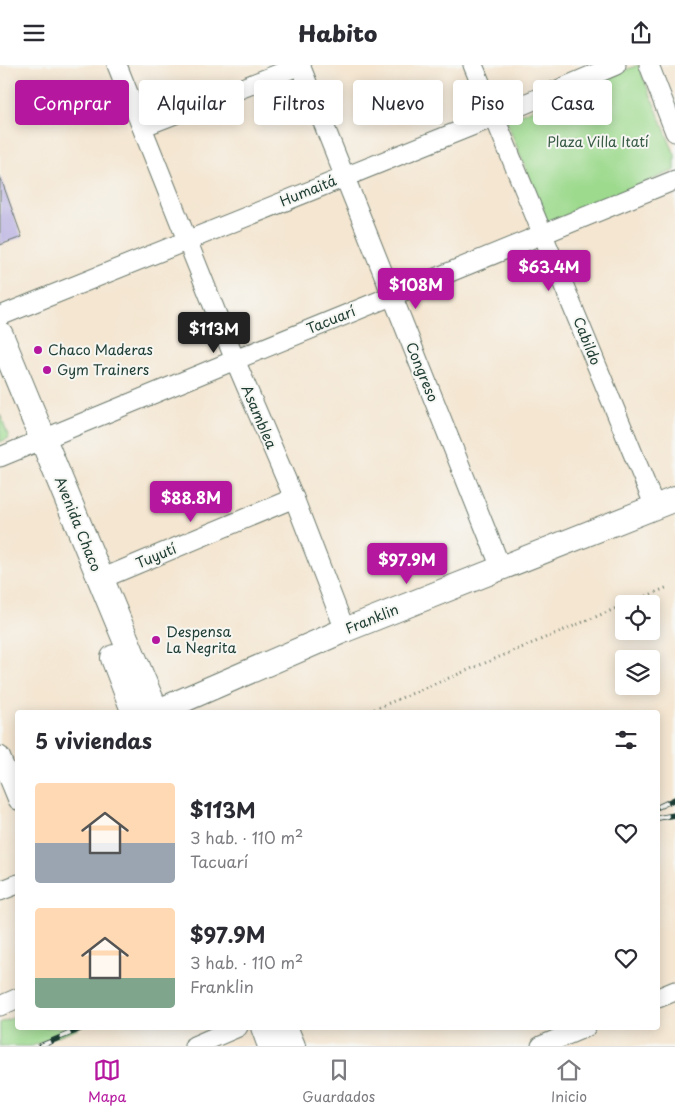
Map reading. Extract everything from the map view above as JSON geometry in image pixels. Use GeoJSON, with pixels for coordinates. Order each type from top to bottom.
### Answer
{"type":"FeatureCollection","features":[{"type":"Feature","properties":{"kind":"main road","name":"Avenida Chaco"},"geometry":{"type":"LineString","coordinates":[[0,335],[36,443],[134,710]]}},
{"type":"Feature","properties":{"kind":"main road","name":"Avenida Chaco"},"geometry":{"type":"LineString","coordinates":[[0,375],[36,443],[100,579],[154,710]]}},
{"type":"Feature","properties":{"kind":"main road"},"geometry":{"type":"LineString","coordinates":[[265,1030],[271,1046]]}},
{"type":"Feature","properties":{"kind":"main road"},"geometry":{"type":"LineString","coordinates":[[285,1030],[292,1046]]}},
{"type":"Feature","properties":{"kind":"street","name":"Asamblea"},"geometry":{"type":"LineString","coordinates":[[117,65],[234,359],[294,497],[345,630]]}},
{"type":"Feature","properties":{"kind":"street"},"geometry":{"type":"LineString","coordinates":[[142,127],[300,65]]}},
{"type":"Feature","properties":{"kind":"street","name":"Congreso"},"geometry":{"type":"LineString","coordinates":[[300,65],[346,176],[501,568]]}},
{"type":"Feature","properties":{"kind":"street","name":"Cabildo"},"geometry":{"type":"LineString","coordinates":[[473,65],[479,80]]}},
{"type":"Feature","properties":{"kind":"street","name":"Humaitá"},"geometry":{"type":"LineString","coordinates":[[523,105],[616,65]]}},
{"type":"Feature","properties":{"kind":"street"},"geometry":{"type":"LineString","coordinates":[[649,65],[675,132]]}},
{"type":"Feature","properties":{"kind":"street","name":"Humaitá"},"geometry":{"type":"LineString","coordinates":[[0,316],[474,125]]}},
{"type":"Feature","properties":{"kind":"street","name":"Cabildo"},"geometry":{"type":"LineString","coordinates":[[497,125],[543,234],[665,503]]}},
{"type":"Feature","properties":{"kind":"street","name":"Tacuarí"},"geometry":{"type":"LineString","coordinates":[[0,457],[234,359],[675,180]]}},
{"type":"Feature","properties":{"kind":"street","name":"Tuyutí"},"geometry":{"type":"LineString","coordinates":[[100,579],[294,497]]}},
{"type":"Feature","properties":{"kind":"street","name":"Franklin"},"geometry":{"type":"LineString","coordinates":[[160,710],[345,630],[665,503]]}},
{"type":"Feature","properties":{"kind":"street"},"geometry":{"type":"LineString","coordinates":[[0,756],[15,792]]}},
{"type":"Feature","properties":{"kind":"street"},"geometry":{"type":"LineString","coordinates":[[0,891],[15,885]]}},
{"type":"Feature","properties":{"kind":"street"},"geometry":{"type":"LineString","coordinates":[[660,997],[675,991]]}},
{"type":"Feature","properties":{"kind":"street"},"geometry":{"type":"LineString","coordinates":[[0,1006],[15,999]]}},
{"type":"Feature","properties":{"kind":"street"},"geometry":{"type":"LineString","coordinates":[[194,1046],[231,1030]]}},
{"type":"Feature","properties":{"kind":"street"},"geometry":{"type":"LineString","coordinates":[[541,1046],[579,1030]]}},
{"type":"Feature","properties":{"kind":"path"},"geometry":{"type":"LineString","coordinates":[[649,595],[668,587]]}},
{"type":"Feature","properties":{"kind":"path"},"geometry":{"type":"LineString","coordinates":[[372,710],[615,609]]}},
{"type":"Feature","properties":{"kind":"green space","name":"Plaza Villa Itatí"},"geometry":{"type":"Polygon","coordinates":[[[638,65],[675,155],[675,170],[548,223],[508,125],[523,125],[523,113],[533,109],[533,125],[612,125],[612,80],[602,80],[638,65]]]}},
{"type":"Feature","properties":{"kind":"green space"},"geometry":{"type":"Polygon","coordinates":[[[0,414],[9,438],[0,442],[0,414]]]}},
{"type":"Feature","properties":{"kind":"green space"},"geometry":{"type":"Polygon","coordinates":[[[15,1017],[15,1030],[73,1030],[32,1046],[0,1046],[0,1023],[15,1017]]]}},
{"type":"Feature","properties":{"kind":"building"},"geometry":{"type":"Polygon","coordinates":[[[0,176],[22,237],[0,245],[0,176]]]}},
{"type":"Feature","properties":{"kind":"railway"},"geometry":{"type":"LineString","coordinates":[[660,806],[675,799]]}},
{"type":"Feature","properties":{"kind":"railway"},"geometry":{"type":"LineString","coordinates":[[660,818],[675,815]]}},
{"type":"Feature","properties":{"kind":"railway"},"geometry":{"type":"LineString","coordinates":[[40,1046],[78,1030]]}},
{"type":"Feature","properties":{"kind":"place","name":"Chaco Maderas"},"geometry":{"type":"Point","coordinates":[38,350]}},
{"type":"Feature","properties":{"kind":"place","name":"Gym Trainers"},"geometry":{"type":"Point","coordinates":[47,370]}},
{"type":"Feature","properties":{"kind":"place","name":"Despensa La Negrita"},"geometry":{"type":"Point","coordinates":[156,640]}}]}
